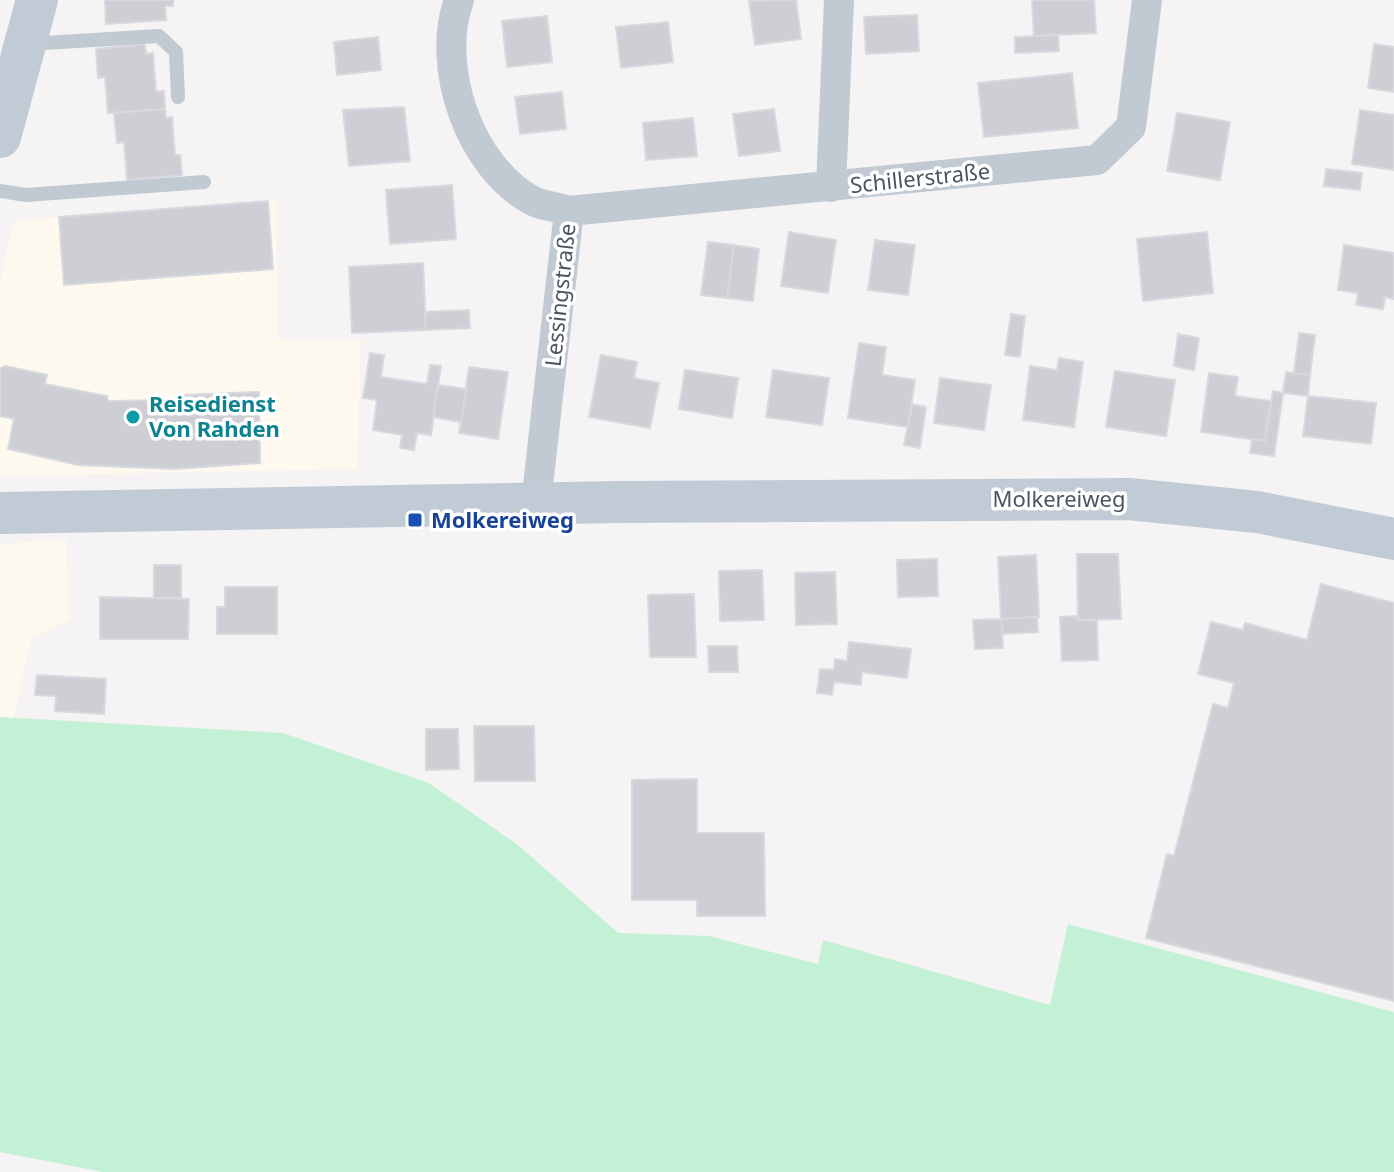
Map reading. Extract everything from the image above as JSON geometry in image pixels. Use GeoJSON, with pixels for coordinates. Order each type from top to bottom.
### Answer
{"type":"FeatureCollection","features":[{"type":"Feature","properties":{"kind":"main road"},"geometry":{"type":"LineString","coordinates":[[3,115],[37,0]]}},
{"type":"Feature","properties":{"kind":"main road","name":"Molkereiweg"},"geometry":{"type":"LineString","coordinates":[[0,513],[536,503],[1129,499],[1257,512],[1394,539]]}},
{"type":"Feature","properties":{"kind":"street","name":"Lessingstraße"},"geometry":{"type":"LineString","coordinates":[[459,0],[452,20],[456,92],[463,121],[490,164],[532,201],[569,211],[536,503]]}},
{"type":"Feature","properties":{"kind":"street"},"geometry":{"type":"LineString","coordinates":[[831,187],[839,0]]}},
{"type":"Feature","properties":{"kind":"street","name":"Schillerstraße"},"geometry":{"type":"LineString","coordinates":[[569,211],[1097,160],[1131,127],[1147,0]]}},
{"type":"Feature","properties":{"kind":"lane"},"geometry":{"type":"LineString","coordinates":[[24,45],[159,36],[176,52],[178,97]]}},
{"type":"Feature","properties":{"kind":"lane"},"geometry":{"type":"LineString","coordinates":[[0,191],[26,195],[204,182]]}},
{"type":"Feature","properties":{"kind":"shaded area"},"geometry":{"type":"Polygon","coordinates":[[[276,199],[278,340],[361,341],[357,469],[0,476],[0,281],[14,221],[276,199]]]}},
{"type":"Feature","properties":{"kind":"shaded area"},"geometry":{"type":"Polygon","coordinates":[[[66,539],[69,621],[32,637],[13,719],[0,717],[0,544],[66,539]]]}},
{"type":"Feature","properties":{"kind":"green space"},"geometry":{"type":"Polygon","coordinates":[[[0,717],[283,733],[429,783],[518,845],[618,933],[709,936],[818,964],[823,940],[1050,1005],[1068,924],[1394,1012],[1394,1172],[103,1172],[0,1152],[0,717]]]}},
{"type":"Feature","properties":{"kind":"building"},"geometry":{"type":"Polygon","coordinates":[[[105,0],[173,0],[173,6],[165,6],[166,20],[106,24],[105,0]]]}},
{"type":"Feature","properties":{"kind":"building"},"geometry":{"type":"Polygon","coordinates":[[[796,0],[801,39],[755,45],[749,1],[796,0]]]}},
{"type":"Feature","properties":{"kind":"building"},"geometry":{"type":"Polygon","coordinates":[[[1032,0],[1094,0],[1096,33],[1034,36],[1032,0]]]}},
{"type":"Feature","properties":{"kind":"building"},"geometry":{"type":"Polygon","coordinates":[[[917,15],[919,51],[866,54],[864,17],[917,15]]]}},
{"type":"Feature","properties":{"kind":"building"},"geometry":{"type":"Polygon","coordinates":[[[547,16],[552,62],[507,67],[502,21],[547,16]]]}},
{"type":"Feature","properties":{"kind":"building"},"geometry":{"type":"Polygon","coordinates":[[[668,22],[673,62],[621,68],[616,27],[668,22]]]}},
{"type":"Feature","properties":{"kind":"building"},"geometry":{"type":"Polygon","coordinates":[[[1058,35],[1059,51],[1015,53],[1015,37],[1058,35]]]}},
{"type":"Feature","properties":{"kind":"building"},"geometry":{"type":"Polygon","coordinates":[[[378,37],[381,70],[337,75],[334,42],[378,37]]]}},
{"type":"Feature","properties":{"kind":"building"},"geometry":{"type":"Polygon","coordinates":[[[145,44],[146,54],[153,53],[156,92],[164,91],[165,109],[108,113],[105,77],[98,78],[96,49],[145,44]]]}},
{"type":"Feature","properties":{"kind":"building"},"geometry":{"type":"Polygon","coordinates":[[[1374,44],[1394,47],[1394,92],[1368,88],[1374,44]]]}},
{"type":"Feature","properties":{"kind":"building"},"geometry":{"type":"Polygon","coordinates":[[[1072,73],[1078,128],[984,137],[978,83],[1072,73]]]}},
{"type":"Feature","properties":{"kind":"building"},"geometry":{"type":"Polygon","coordinates":[[[562,92],[566,129],[520,134],[515,97],[562,92]]]}},
{"type":"Feature","properties":{"kind":"building"},"geometry":{"type":"Polygon","coordinates":[[[404,107],[410,161],[349,166],[343,110],[404,107]]]}},
{"type":"Feature","properties":{"kind":"building"},"geometry":{"type":"Polygon","coordinates":[[[165,109],[166,118],[172,117],[175,155],[180,155],[182,175],[127,180],[124,142],[117,143],[114,113],[165,109]]]}},
{"type":"Feature","properties":{"kind":"building"},"geometry":{"type":"Polygon","coordinates":[[[774,109],[780,151],[739,156],[733,114],[774,109]]]}},
{"type":"Feature","properties":{"kind":"building"},"geometry":{"type":"Polygon","coordinates":[[[1360,110],[1394,115],[1394,170],[1352,164],[1360,110]]]}},
{"type":"Feature","properties":{"kind":"building"},"geometry":{"type":"Polygon","coordinates":[[[1177,113],[1230,122],[1220,180],[1167,171],[1177,113]]]}},
{"type":"Feature","properties":{"kind":"building"},"geometry":{"type":"Polygon","coordinates":[[[693,118],[697,156],[646,160],[643,123],[693,118]]]}},
{"type":"Feature","properties":{"kind":"building"},"geometry":{"type":"Polygon","coordinates":[[[1326,169],[1362,173],[1360,190],[1324,186],[1326,169]]]}},
{"type":"Feature","properties":{"kind":"building"},"geometry":{"type":"Polygon","coordinates":[[[452,185],[456,239],[390,244],[386,190],[452,185]]]}},
{"type":"Feature","properties":{"kind":"building"},"geometry":{"type":"Polygon","coordinates":[[[268,201],[273,269],[64,285],[59,217],[268,201]]]}},
{"type":"Feature","properties":{"kind":"building"},"geometry":{"type":"Polygon","coordinates":[[[789,232],[836,240],[828,293],[781,286],[789,232]]]}},
{"type":"Feature","properties":{"kind":"building"},"geometry":{"type":"Polygon","coordinates":[[[1207,232],[1213,293],[1143,301],[1137,239],[1207,232]]]}},
{"type":"Feature","properties":{"kind":"building"},"geometry":{"type":"Polygon","coordinates":[[[875,240],[915,245],[908,295],[868,290],[875,240]]]}},
{"type":"Feature","properties":{"kind":"building"},"geometry":{"type":"Polygon","coordinates":[[[708,242],[734,245],[727,298],[701,295],[708,242]]]}},
{"type":"Feature","properties":{"kind":"building"},"geometry":{"type":"Polygon","coordinates":[[[734,245],[759,249],[753,301],[727,298],[734,245]]]}},
{"type":"Feature","properties":{"kind":"building"},"geometry":{"type":"Polygon","coordinates":[[[1344,245],[1394,253],[1394,299],[1385,297],[1383,309],[1356,305],[1358,293],[1338,290],[1344,245]]]}},
{"type":"Feature","properties":{"kind":"building"},"geometry":{"type":"Polygon","coordinates":[[[423,263],[426,330],[352,333],[349,267],[423,263]]]}},
{"type":"Feature","properties":{"kind":"building"},"geometry":{"type":"Polygon","coordinates":[[[469,310],[470,328],[426,330],[425,312],[469,310]]]}},
{"type":"Feature","properties":{"kind":"building"},"geometry":{"type":"Polygon","coordinates":[[[1011,314],[1025,316],[1020,357],[1005,355],[1011,314]]]}},
{"type":"Feature","properties":{"kind":"building"},"geometry":{"type":"Polygon","coordinates":[[[1299,333],[1315,335],[1310,375],[1294,373],[1299,333]]]}},
{"type":"Feature","properties":{"kind":"building"},"geometry":{"type":"Polygon","coordinates":[[[1178,334],[1199,338],[1194,370],[1174,366],[1178,334]]]}},
{"type":"Feature","properties":{"kind":"building"},"geometry":{"type":"Polygon","coordinates":[[[859,343],[886,347],[882,375],[915,380],[908,427],[848,418],[859,343]]]}},
{"type":"Feature","properties":{"kind":"building"},"geometry":{"type":"Polygon","coordinates":[[[370,353],[384,355],[381,377],[427,384],[430,365],[441,366],[431,435],[417,433],[414,450],[400,448],[402,435],[373,430],[377,400],[363,398],[370,353]]]}},
{"type":"Feature","properties":{"kind":"building"},"geometry":{"type":"Polygon","coordinates":[[[601,355],[637,362],[634,378],[659,383],[650,428],[589,417],[601,355]]]}},
{"type":"Feature","properties":{"kind":"building"},"geometry":{"type":"Polygon","coordinates":[[[1059,358],[1083,362],[1074,427],[1023,420],[1030,366],[1057,370],[1059,358]]]}},
{"type":"Feature","properties":{"kind":"building","name":"Reisedienst Von Rahden"},"geometry":{"type":"Polygon","coordinates":[[[5,366],[47,375],[45,384],[107,396],[108,401],[182,400],[182,395],[259,392],[260,463],[175,469],[78,465],[8,449],[14,419],[0,416],[0,369],[5,366]]]}},
{"type":"Feature","properties":{"kind":"building"},"geometry":{"type":"Polygon","coordinates":[[[469,367],[508,372],[498,439],[459,433],[469,367]]]}},
{"type":"Feature","properties":{"kind":"building"},"geometry":{"type":"Polygon","coordinates":[[[685,370],[738,378],[732,418],[679,409],[685,370]]]}},
{"type":"Feature","properties":{"kind":"building"},"geometry":{"type":"Polygon","coordinates":[[[773,370],[829,378],[822,425],[766,417],[773,370]]]}},
{"type":"Feature","properties":{"kind":"building"},"geometry":{"type":"Polygon","coordinates":[[[1115,371],[1175,380],[1166,436],[1106,427],[1115,371]]]}},
{"type":"Feature","properties":{"kind":"building"},"geometry":{"type":"Polygon","coordinates":[[[1286,372],[1310,375],[1308,396],[1283,393],[1286,372]]]}},
{"type":"Feature","properties":{"kind":"building"},"geometry":{"type":"Polygon","coordinates":[[[1209,373],[1238,377],[1235,396],[1271,401],[1265,441],[1201,432],[1209,373]]]}},
{"type":"Feature","properties":{"kind":"building"},"geometry":{"type":"Polygon","coordinates":[[[940,378],[991,385],[984,430],[934,423],[940,378]]]}},
{"type":"Feature","properties":{"kind":"building"},"geometry":{"type":"Polygon","coordinates":[[[438,385],[466,389],[461,422],[433,417],[438,385]]]}},
{"type":"Feature","properties":{"kind":"building"},"geometry":{"type":"Polygon","coordinates":[[[1273,391],[1283,393],[1274,456],[1250,453],[1252,439],[1265,441],[1273,391]]]}},
{"type":"Feature","properties":{"kind":"building"},"geometry":{"type":"Polygon","coordinates":[[[1308,396],[1376,403],[1371,444],[1303,436],[1308,396]]]}},
{"type":"Feature","properties":{"kind":"building"},"geometry":{"type":"Polygon","coordinates":[[[912,404],[926,407],[920,448],[904,445],[912,404]]]}},
{"type":"Feature","properties":{"kind":"building"},"geometry":{"type":"Polygon","coordinates":[[[1077,554],[1118,554],[1121,619],[1078,620],[1077,554]]]}},
{"type":"Feature","properties":{"kind":"building"},"geometry":{"type":"Polygon","coordinates":[[[1036,555],[1039,617],[1001,619],[998,557],[1036,555]]]}},
{"type":"Feature","properties":{"kind":"building"},"geometry":{"type":"Polygon","coordinates":[[[937,559],[938,596],[898,597],[897,560],[937,559]]]}},
{"type":"Feature","properties":{"kind":"building"},"geometry":{"type":"Polygon","coordinates":[[[154,565],[181,565],[181,598],[154,598],[154,565]]]}},
{"type":"Feature","properties":{"kind":"building"},"geometry":{"type":"Polygon","coordinates":[[[762,570],[764,620],[720,621],[719,571],[762,570]]]}},
{"type":"Feature","properties":{"kind":"building"},"geometry":{"type":"Polygon","coordinates":[[[835,572],[837,624],[796,625],[795,573],[835,572]]]}},
{"type":"Feature","properties":{"kind":"building"},"geometry":{"type":"Polygon","coordinates":[[[1321,584],[1394,603],[1394,1001],[1146,938],[1167,854],[1174,856],[1213,704],[1228,708],[1234,683],[1198,674],[1211,622],[1243,630],[1245,623],[1307,640],[1321,584]]]}},
{"type":"Feature","properties":{"kind":"building"},"geometry":{"type":"Polygon","coordinates":[[[225,587],[277,587],[277,634],[217,634],[217,607],[225,607],[225,587]]]}},
{"type":"Feature","properties":{"kind":"building"},"geometry":{"type":"Polygon","coordinates":[[[694,594],[696,657],[650,657],[648,595],[694,594]]]}},
{"type":"Feature","properties":{"kind":"building"},"geometry":{"type":"Polygon","coordinates":[[[100,597],[189,599],[188,639],[100,639],[100,597]]]}},
{"type":"Feature","properties":{"kind":"building"},"geometry":{"type":"Polygon","coordinates":[[[1079,616],[1078,620],[1097,620],[1098,660],[1062,661],[1060,617],[1079,616]]]}},
{"type":"Feature","properties":{"kind":"building"},"geometry":{"type":"Polygon","coordinates":[[[1037,617],[1038,632],[1002,634],[1001,619],[1037,617]]]}},
{"type":"Feature","properties":{"kind":"building"},"geometry":{"type":"Polygon","coordinates":[[[1001,619],[1003,648],[975,649],[973,620],[1001,619]]]}},
{"type":"Feature","properties":{"kind":"building"},"geometry":{"type":"Polygon","coordinates":[[[849,642],[911,649],[907,678],[862,672],[861,685],[834,682],[832,695],[817,693],[820,669],[834,670],[835,659],[847,661],[849,642]]]}},
{"type":"Feature","properties":{"kind":"building"},"geometry":{"type":"Polygon","coordinates":[[[708,646],[737,646],[738,672],[709,672],[708,646]]]}},
{"type":"Feature","properties":{"kind":"building"},"geometry":{"type":"Polygon","coordinates":[[[37,675],[106,679],[104,714],[55,711],[56,696],[35,695],[37,675]]]}},
{"type":"Feature","properties":{"kind":"building"},"geometry":{"type":"Polygon","coordinates":[[[474,726],[534,726],[535,781],[475,781],[474,726]]]}},
{"type":"Feature","properties":{"kind":"building"},"geometry":{"type":"Polygon","coordinates":[[[426,729],[458,729],[459,769],[426,770],[426,729]]]}},
{"type":"Feature","properties":{"kind":"building"},"geometry":{"type":"Polygon","coordinates":[[[697,779],[697,833],[764,833],[765,916],[697,916],[697,900],[632,900],[632,780],[697,779]]]}},
{"type":"Feature","properties":{"kind":"place","name":"Reisedienst Von Rahden"},"geometry":{"type":"Point","coordinates":[133,417]}},
{"type":"Feature","properties":{"kind":"place","name":"Molkereiweg"},"geometry":{"type":"Point","coordinates":[415,520]}}]}
